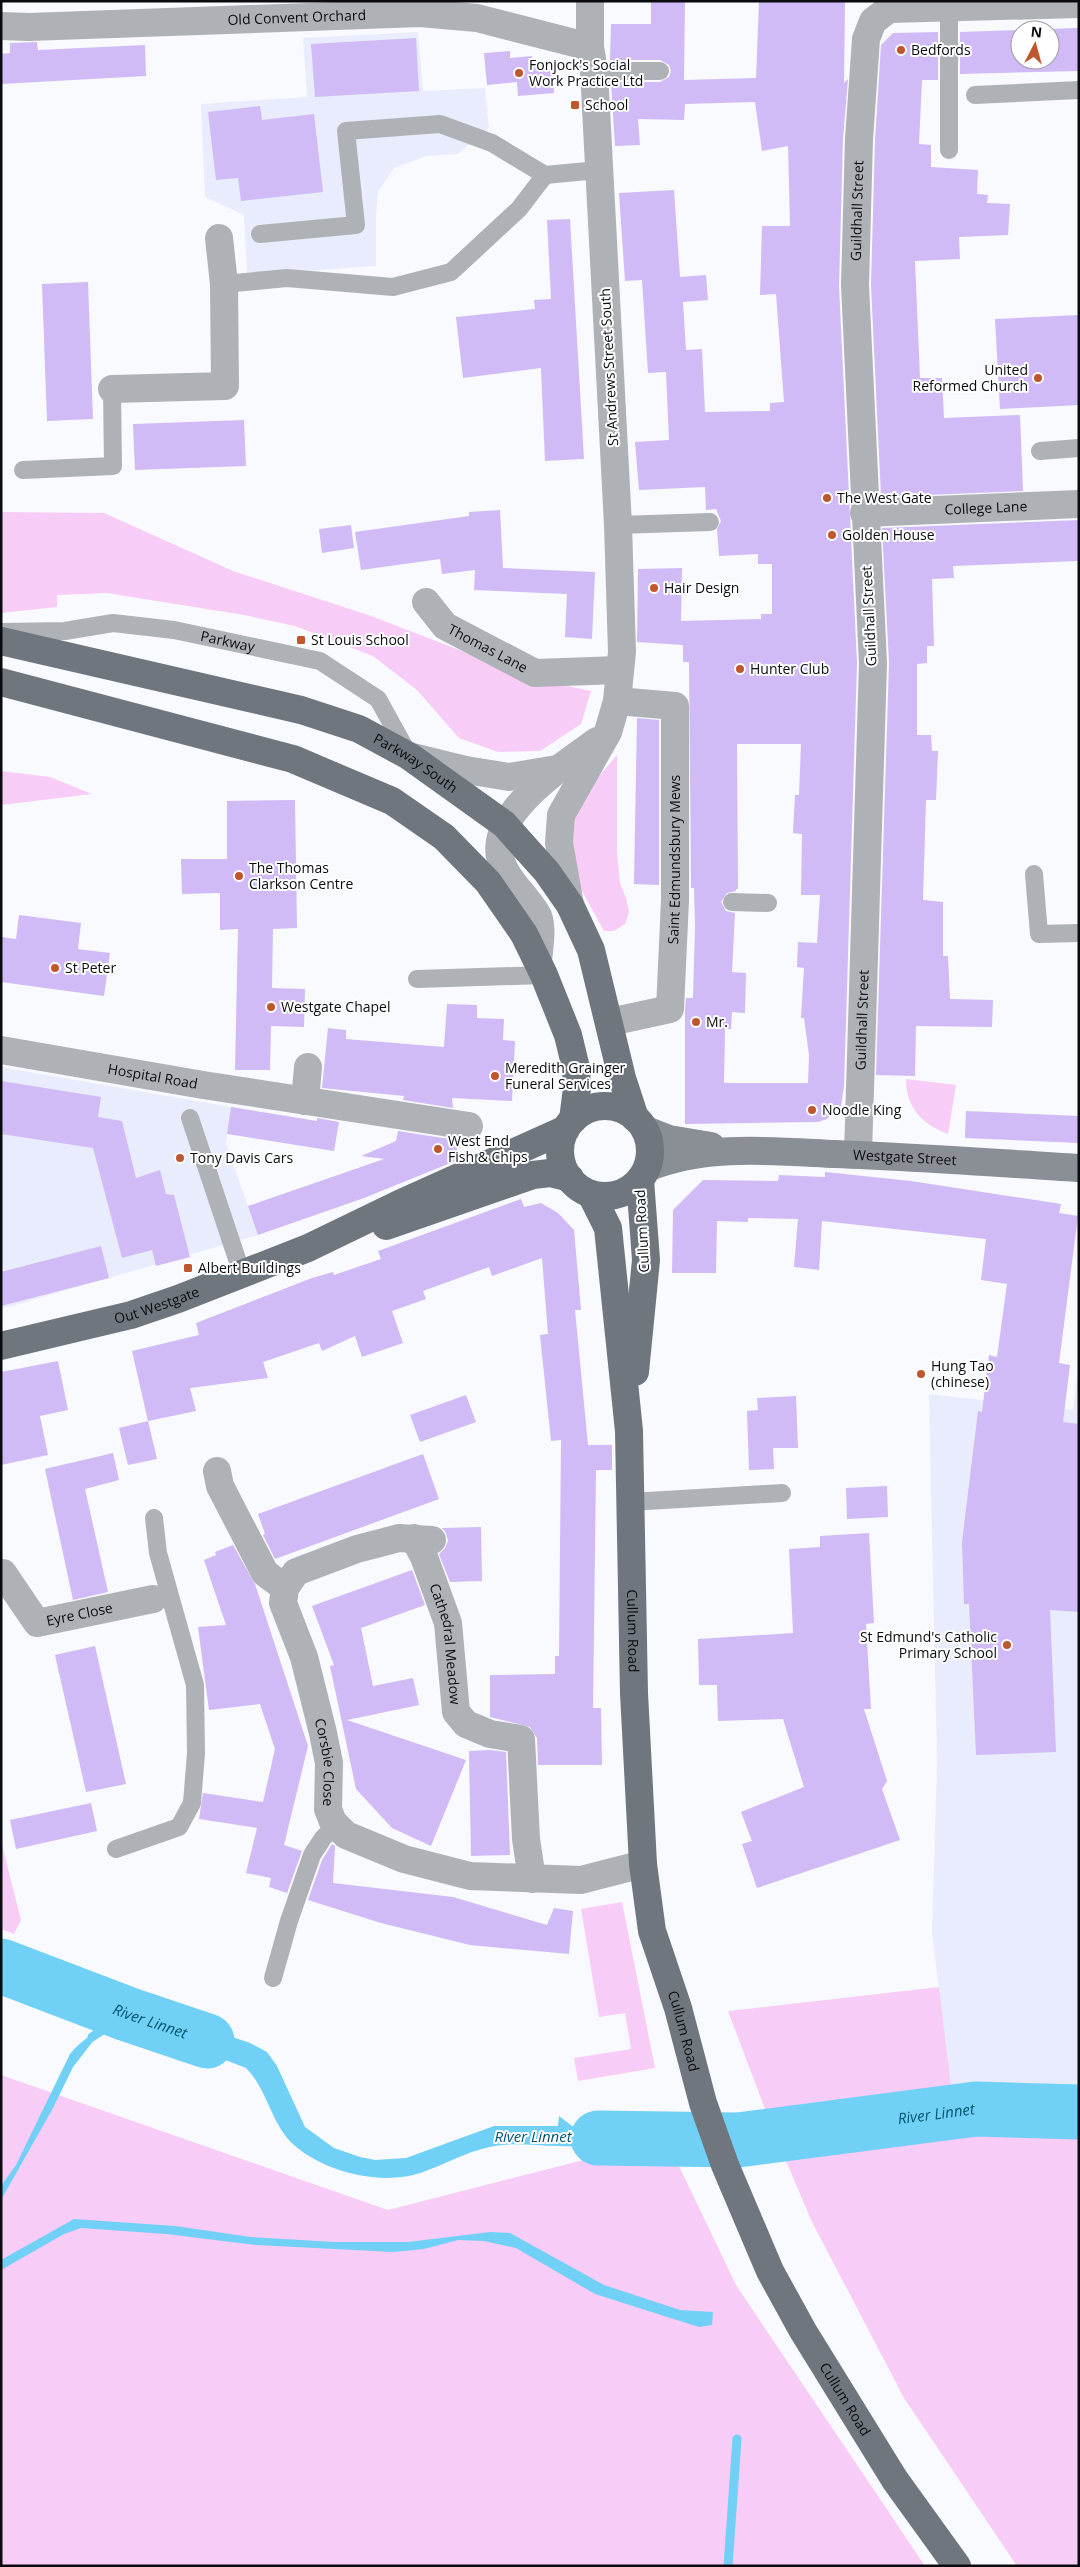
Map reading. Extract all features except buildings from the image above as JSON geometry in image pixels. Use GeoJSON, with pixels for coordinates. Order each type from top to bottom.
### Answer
{"type":"FeatureCollection","features":[{"type":"Feature","properties":{"kind":"main road","name":"Parkway South"},"geometry":{"type":"LineString","coordinates":[[1,641],[301,710],[358,729],[409,756],[504,824],[547,872],[570,906],[591,950],[610,1022],[622,1078],[640,1124]]}},
{"type":"Feature","properties":{"kind":"main road"},"geometry":{"type":"LineString","coordinates":[[1,682],[293,758],[392,802],[444,837],[488,882],[524,934],[541,968],[568,1035],[576,1068],[577,1088],[570,1125],[562,1141],[563,1167],[579,1188],[591,1194],[618,1194],[630,1189],[643,1174],[650,1147],[640,1124],[623,1110],[597,1107],[584,1112],[570,1125]]}},
{"type":"Feature","properties":{"kind":"main road","name":"Out Westgate"},"geometry":{"type":"LineString","coordinates":[[1,1346],[131,1315],[242,1274],[308,1248],[570,1125]]}},
{"type":"Feature","properties":{"kind":"main road","name":"Out Westgate"},"geometry":{"type":"LineString","coordinates":[[308,1248],[407,1220],[533,1174],[550,1173],[570,1178]]}},
{"type":"Feature","properties":{"kind":"main road","name":"Cullum Road"},"geometry":{"type":"LineString","coordinates":[[629,1431],[646,1260],[643,1174]]}},
{"type":"Feature","properties":{"kind":"main road","name":"Cullum Road"},"geometry":{"type":"LineString","coordinates":[[591,1194],[608,1228],[629,1431],[634,1693],[643,1864],[652,1931],[678,2008],[703,2103],[725,2165],[770,2271],[803,2331],[895,2480],[956,2566]]}},
{"type":"Feature","properties":{"kind":"street","name":"St Andrews Street South"},"geometry":{"type":"LineString","coordinates":[[570,906],[559,843],[561,815],[608,732],[617,701],[622,652],[618,525],[590,1]]}},
{"type":"Feature","properties":{"kind":"street"},"geometry":{"type":"LineString","coordinates":[[885,5],[949,7],[1079,4]]}},
{"type":"Feature","properties":{"kind":"street","name":"Guildhall Street"},"geometry":{"type":"LineString","coordinates":[[858,1154],[873,663],[864,512],[855,285],[859,139],[866,39],[873,21],[885,5]]}},
{"type":"Feature","properties":{"kind":"street","name":"Old Convent Orchard"},"geometry":{"type":"LineString","coordinates":[[1,26],[420,13],[478,18],[592,59]]}},
{"type":"Feature","properties":{"kind":"street"},"geometry":{"type":"LineString","coordinates":[[112,389],[225,386],[224,284],[219,238]]}},
{"type":"Feature","properties":{"kind":"street","name":"College Lane"},"geometry":{"type":"LineString","coordinates":[[864,512],[1079,504]]}},
{"type":"Feature","properties":{"kind":"street","name":"Thomas Lane"},"geometry":{"type":"LineString","coordinates":[[426,602],[445,626],[535,673],[620,670]]}},
{"type":"Feature","properties":{"kind":"street","name":"Saint Edmundsbury Mews"},"geometry":{"type":"LineString","coordinates":[[610,1022],[670,1009],[682,900],[675,706],[617,701]]}},
{"type":"Feature","properties":{"kind":"street"},"geometry":{"type":"LineString","coordinates":[[541,968],[538,916],[502,865],[500,849],[504,824],[530,791],[608,732]]}},
{"type":"Feature","properties":{"kind":"street"},"geometry":{"type":"LineString","coordinates":[[409,756],[466,770],[509,777],[560,768]]}},
{"type":"Feature","properties":{"kind":"street","name":"Hospital Road"},"geometry":{"type":"LineString","coordinates":[[1,1050],[305,1101],[469,1126]]}},
{"type":"Feature","properties":{"kind":"street"},"geometry":{"type":"LineString","coordinates":[[305,1101],[308,1067]]}},
{"type":"Feature","properties":{"kind":"street","name":"Westgate Street"},"geometry":{"type":"LineString","coordinates":[[640,1124],[669,1139],[732,1150],[858,1154],[1079,1168]]}},
{"type":"Feature","properties":{"kind":"street","name":"Westgate Street"},"geometry":{"type":"LineString","coordinates":[[643,1174],[667,1160],[732,1150]]}},
{"type":"Feature","properties":{"kind":"street"},"geometry":{"type":"LineString","coordinates":[[217,1471],[220,1486],[265,1573],[285,1588]]}},
{"type":"Feature","properties":{"kind":"street","name":"Cathedral Meadow"},"geometry":{"type":"LineString","coordinates":[[285,1588],[296,1572],[357,1550],[399,1538],[423,1539],[424,1557],[448,1623],[456,1712],[466,1724],[490,1734],[521,1739],[526,1839],[532,1879]]}},
{"type":"Feature","properties":{"kind":"street","name":"Eyre Close"},"geometry":{"type":"LineString","coordinates":[[1,1574],[3,1573],[37,1623],[160,1593]]}},
{"type":"Feature","properties":{"kind":"street","name":"Corsbie Close"},"geometry":{"type":"LineString","coordinates":[[285,1588],[284,1603],[304,1656],[329,1763],[328,1809],[336,1825],[346,1834],[404,1859],[470,1876],[581,1880],[643,1864]]}},
{"type":"Feature","properties":{"kind":"lane"},"geometry":{"type":"LineString","coordinates":[[949,7],[951,72],[949,150]]}},
{"type":"Feature","properties":{"kind":"lane"},"geometry":{"type":"LineString","coordinates":[[592,59],[660,71]]}},
{"type":"Feature","properties":{"kind":"lane"},"geometry":{"type":"LineString","coordinates":[[975,95],[1079,90]]}},
{"type":"Feature","properties":{"kind":"lane"},"geometry":{"type":"LineString","coordinates":[[260,234],[356,225],[346,131],[440,124],[492,143],[545,175],[598,170]]}},
{"type":"Feature","properties":{"kind":"lane"},"geometry":{"type":"LineString","coordinates":[[224,284],[287,278],[393,287],[451,272],[519,209],[545,175]]}},
{"type":"Feature","properties":{"kind":"lane"},"geometry":{"type":"LineString","coordinates":[[23,470],[113,466],[112,389]]}},
{"type":"Feature","properties":{"kind":"lane"},"geometry":{"type":"LineString","coordinates":[[1040,451],[1079,448]]}},
{"type":"Feature","properties":{"kind":"lane"},"geometry":{"type":"LineString","coordinates":[[618,525],[710,522]]}},
{"type":"Feature","properties":{"kind":"lane","name":"Parkway"},"geometry":{"type":"LineString","coordinates":[[1,632],[65,631],[113,623],[174,630],[320,661],[378,699],[409,756]]}},
{"type":"Feature","properties":{"kind":"lane"},"geometry":{"type":"LineString","coordinates":[[1034,874],[1038,934],[1079,933]]}},
{"type":"Feature","properties":{"kind":"lane"},"geometry":{"type":"LineString","coordinates":[[732,902],[768,903]]}},
{"type":"Feature","properties":{"kind":"lane"},"geometry":{"type":"LineString","coordinates":[[417,979],[541,968]]}},
{"type":"Feature","properties":{"kind":"lane"},"geometry":{"type":"LineString","coordinates":[[190,1118],[242,1274]]}},
{"type":"Feature","properties":{"kind":"lane"},"geometry":{"type":"LineString","coordinates":[[631,1502],[782,1493]]}},
{"type":"Feature","properties":{"kind":"lane"},"geometry":{"type":"LineString","coordinates":[[116,1850],[179,1827],[192,1803],[196,1753],[195,1685],[160,1593],[154,1518]]}},
{"type":"Feature","properties":{"kind":"lane"},"geometry":{"type":"LineString","coordinates":[[273,1978],[289,1921],[312,1855],[323,1838],[336,1825]]}},
{"type":"Feature","properties":{"kind":"shaded area"},"geometry":{"type":"Polygon","coordinates":[[[418,32],[423,91],[485,88],[489,128],[458,154],[426,156],[394,168],[378,192],[376,266],[247,275],[244,215],[205,197],[201,104],[307,97],[303,38],[418,32]]]}},
{"type":"Feature","properties":{"kind":"shaded area"},"geometry":{"type":"Polygon","coordinates":[[[1,512],[104,513],[233,571],[371,616],[535,679],[591,691],[581,724],[540,751],[498,752],[459,738],[417,690],[373,656],[295,626],[244,615],[107,593],[57,595],[57,607],[1,613],[1,512]]]}},
{"type":"Feature","properties":{"kind":"shaded area"},"geometry":{"type":"Polygon","coordinates":[[[617,755],[617,853],[620,883],[629,912],[625,924],[614,931],[604,931],[576,880],[570,827],[583,795],[617,755]]]}},
{"type":"Feature","properties":{"kind":"shaded area"},"geometry":{"type":"Polygon","coordinates":[[[1,771],[50,777],[92,794],[1,805],[1,771]]]}},
{"type":"Feature","properties":{"kind":"shaded area"},"geometry":{"type":"Polygon","coordinates":[[[1,1067],[231,1107],[226,1143],[258,1235],[1,1309],[1,1067]]]}},
{"type":"Feature","properties":{"kind":"shaded area"},"geometry":{"type":"Polygon","coordinates":[[[906,1079],[956,1085],[948,1134],[930,1125],[917,1114],[909,1098],[906,1079]]]}},
{"type":"Feature","properties":{"kind":"shaded area","name":"St Edmund's Catholic Primary School"},"geometry":{"type":"Polygon","coordinates":[[[1079,1363],[1079,2131],[956,2129],[932,1933],[937,1764],[929,1394],[1073,1410],[1079,1363]]]}},
{"type":"Feature","properties":{"kind":"shaded area"},"geometry":{"type":"Polygon","coordinates":[[[1,1841],[21,1920],[14,1934],[1,1929],[1,1841]]]}},
{"type":"Feature","properties":{"kind":"shaded area"},"geometry":{"type":"Polygon","coordinates":[[[622,1902],[655,2068],[578,2081],[574,2058],[631,2049],[625,2013],[599,2017],[581,1909],[622,1902]]]}},
{"type":"Feature","properties":{"kind":"shaded area"},"geometry":{"type":"Polygon","coordinates":[[[939,1987],[956,2128],[1079,2127],[1079,2566],[1017,2566],[904,2398],[811,2220],[773,2130],[728,2011],[939,1987]]]}},
{"type":"Feature","properties":{"kind":"shaded area"},"geometry":{"type":"Polygon","coordinates":[[[1,2075],[388,2210],[666,2139],[736,2285],[925,2566],[1,2566],[1,2075]]]}},
{"type":"Feature","properties":{"kind":"water"},"geometry":{"type":"Polygon","coordinates":[[[1,1948],[128,1988],[82,2002],[1,1975],[1,1948]]]}},
{"type":"Feature","properties":{"kind":"water"},"geometry":{"type":"Polygon","coordinates":[[[155,2011],[250,2043],[267,2052],[277,2066],[305,2127],[334,2148],[360,2157],[375,2160],[406,2158],[494,2126],[558,2126],[559,2116],[572,2126],[671,2129],[676,2150],[509,2144],[480,2149],[420,2173],[404,2177],[371,2177],[354,2174],[321,2163],[294,2145],[280,2128],[260,2086],[246,2068],[153,2032],[122,2031],[107,2027],[155,2011]]]}},
{"type":"Feature","properties":{"kind":"water"},"geometry":{"type":"Polygon","coordinates":[[[103,2029],[73,2067],[53,2108],[1,2200],[1,2186],[16,2165],[70,2054],[88,2037],[103,2029]]]}},
{"type":"Feature","properties":{"kind":"water"},"geometry":{"type":"Polygon","coordinates":[[[74,2219],[175,2226],[251,2237],[334,2242],[408,2242],[490,2232],[510,2233],[604,2285],[680,2310],[713,2312],[712,2325],[699,2327],[595,2294],[516,2248],[484,2241],[458,2240],[424,2249],[393,2252],[257,2245],[166,2234],[81,2228],[64,2234],[1,2270],[1,2260],[74,2219]]]}},
{"type":"Feature","properties":{"kind":"waterway","name":"River Linnet"},"geometry":{"type":"LineString","coordinates":[[1,1966],[127,2014],[207,2041]]}},
{"type":"Feature","properties":{"kind":"waterway"},"geometry":{"type":"LineString","coordinates":[[92,2037],[127,2014]]}},
{"type":"Feature","properties":{"kind":"waterway","name":"River Linnet"},"geometry":{"type":"LineString","coordinates":[[598,2138],[738,2140],[976,2109],[1079,2112]]}},
{"type":"Feature","properties":{"kind":"waterway"},"geometry":{"type":"LineString","coordinates":[[728,2566],[737,2439]]}},
{"type":"Feature","properties":{"kind":"place","name":"Bedfords"},"geometry":{"type":"Point","coordinates":[901,50]}},
{"type":"Feature","properties":{"kind":"place","name":"Fonjock's Social Work Practice Ltd"},"geometry":{"type":"Point","coordinates":[519,73]}},
{"type":"Feature","properties":{"kind":"place","name":"School"},"geometry":{"type":"Point","coordinates":[575,105]}},
{"type":"Feature","properties":{"kind":"place","name":"United Reformed Church"},"geometry":{"type":"Point","coordinates":[1038,378]}},
{"type":"Feature","properties":{"kind":"place","name":"The West Gate"},"geometry":{"type":"Point","coordinates":[827,498]}},
{"type":"Feature","properties":{"kind":"place","name":"Golden House"},"geometry":{"type":"Point","coordinates":[832,535]}},
{"type":"Feature","properties":{"kind":"place","name":"Hair Design"},"geometry":{"type":"Point","coordinates":[654,588]}},
{"type":"Feature","properties":{"kind":"place","name":"St Louis School"},"geometry":{"type":"Point","coordinates":[301,640]}},
{"type":"Feature","properties":{"kind":"place","name":"Hunter Club"},"geometry":{"type":"Point","coordinates":[740,669]}},
{"type":"Feature","properties":{"kind":"place","name":"The Thomas Clarkson Centre"},"geometry":{"type":"Point","coordinates":[239,876]}},
{"type":"Feature","properties":{"kind":"place","name":"St Peter"},"geometry":{"type":"Point","coordinates":[55,968]}},
{"type":"Feature","properties":{"kind":"place","name":"Westgate Chapel"},"geometry":{"type":"Point","coordinates":[271,1007]}},
{"type":"Feature","properties":{"kind":"place","name":"Mr."},"geometry":{"type":"Point","coordinates":[696,1022]}},
{"type":"Feature","properties":{"kind":"place","name":"Meredith Grainger Funeral Services"},"geometry":{"type":"Point","coordinates":[495,1076]}},
{"type":"Feature","properties":{"kind":"place","name":"Noodle King"},"geometry":{"type":"Point","coordinates":[812,1110]}},
{"type":"Feature","properties":{"kind":"place","name":"West End Fish & Chips"},"geometry":{"type":"Point","coordinates":[438,1149]}},
{"type":"Feature","properties":{"kind":"place","name":"Tony Davis Cars"},"geometry":{"type":"Point","coordinates":[180,1158]}},
{"type":"Feature","properties":{"kind":"place","name":"Albert Buildings"},"geometry":{"type":"Point","coordinates":[188,1268]}},
{"type":"Feature","properties":{"kind":"place","name":"Hung Tao (chinese)"},"geometry":{"type":"Point","coordinates":[921,1374]}},
{"type":"Feature","properties":{"kind":"place","name":"St Edmund's Catholic Primary School"},"geometry":{"type":"Point","coordinates":[1007,1645]}}]}
